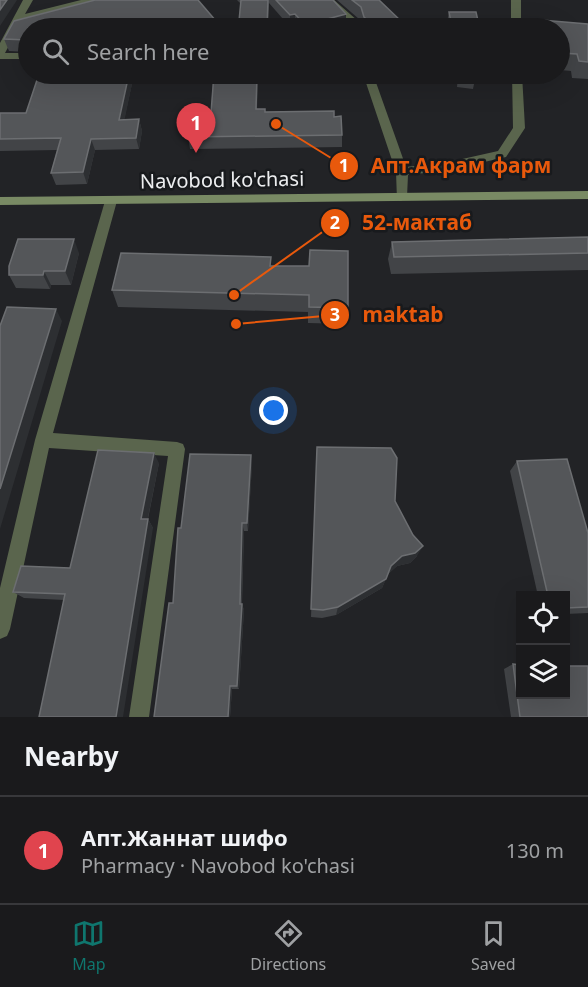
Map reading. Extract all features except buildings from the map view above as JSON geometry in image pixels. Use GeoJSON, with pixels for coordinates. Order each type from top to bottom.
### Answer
{"type":"FeatureCollection","features":[{"type":"Feature","properties":{"kind":"street"},"geometry":{"type":"LineString","coordinates":[[19,18],[28,0]]}},
{"type":"Feature","properties":{"kind":"street"},"geometry":{"type":"LineString","coordinates":[[22,18],[92,0]]}},
{"type":"Feature","properties":{"kind":"street"},"geometry":{"type":"LineString","coordinates":[[328,0],[348,18]]}},
{"type":"Feature","properties":{"kind":"street"},"geometry":{"type":"LineString","coordinates":[[516,0],[516,18]]}},
{"type":"Feature","properties":{"kind":"street"},"geometry":{"type":"LineString","coordinates":[[18,19],[0,54],[18,55]]}},
{"type":"Feature","properties":{"kind":"street"},"geometry":{"type":"LineString","coordinates":[[371,84],[402,172],[401,197]]}},
{"type":"Feature","properties":{"kind":"street"},"geometry":{"type":"LineString","coordinates":[[402,172],[449,166],[502,154],[519,128],[517,84]]}},
{"type":"Feature","properties":{"kind":"street","name":"Navobod ko'chasi"},"geometry":{"type":"LineString","coordinates":[[0,201],[588,195]]}},
{"type":"Feature","properties":{"kind":"street"},"geometry":{"type":"LineString","coordinates":[[0,629],[43,440],[111,201]]}},
{"type":"Feature","properties":{"kind":"street"},"geometry":{"type":"LineString","coordinates":[[43,440],[177,449],[139,717]]}},
{"type":"Feature","properties":{"kind":"place","name":"Апт.Акрам фарм"},"geometry":{"type":"Point","coordinates":[276,124]}},
{"type":"Feature","properties":{"kind":"place","name":"Апт.Жаннат шифо"},"geometry":{"type":"Point","coordinates":[196,153]}},
{"type":"Feature","properties":{"kind":"place","name":"52-мактаб"},"geometry":{"type":"Point","coordinates":[234,295]}},
{"type":"Feature","properties":{"kind":"place","name":"maktab"},"geometry":{"type":"Point","coordinates":[236,324]}}]}
